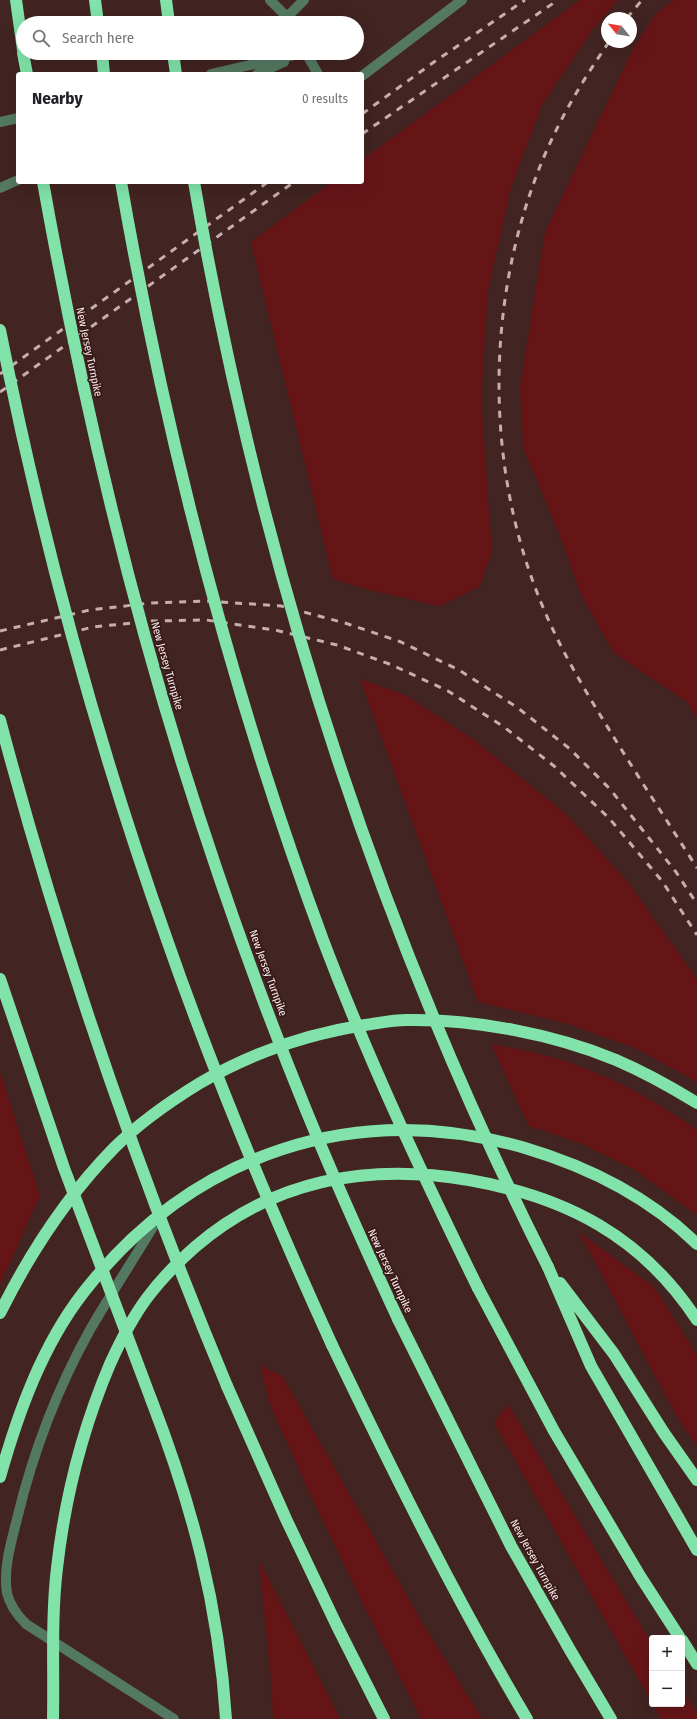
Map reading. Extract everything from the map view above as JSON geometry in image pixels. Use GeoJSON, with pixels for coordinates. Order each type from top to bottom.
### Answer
{"type":"FeatureCollection","features":[{"type":"Feature","properties":{"kind":"highway"},"geometry":{"type":"LineString","coordinates":[[16,0],[18,16]]}},
{"type":"Feature","properties":{"kind":"highway"},"geometry":{"type":"LineString","coordinates":[[95,0],[97,16]]}},
{"type":"Feature","properties":{"kind":"highway"},"geometry":{"type":"LineString","coordinates":[[166,0],[168,16]]}},
{"type":"Feature","properties":{"kind":"highway"},"geometry":{"type":"LineString","coordinates":[[25,60],[26,72]]}},
{"type":"Feature","properties":{"kind":"highway"},"geometry":{"type":"LineString","coordinates":[[103,60],[104,72]]}},
{"type":"Feature","properties":{"kind":"highway"},"geometry":{"type":"LineString","coordinates":[[174,60],[176,72]]}},
{"type":"Feature","properties":{"kind":"highway","name":"New Jersey Turnpike"},"geometry":{"type":"LineString","coordinates":[[43,184],[60,278],[85,398],[114,522],[146,640],[181,760],[219,877],[284,1053],[306,1110],[354,1224],[398,1319],[511,1546],[611,1719]]}},
{"type":"Feature","properties":{"kind":"highway"},"geometry":{"type":"LineString","coordinates":[[121,184],[154,352],[182,474],[218,611],[248,714],[283,825],[324,942],[372,1061],[430,1189],[478,1288],[554,1431],[640,1576],[678,1635]]}},
{"type":"Feature","properties":{"kind":"highway"},"geometry":{"type":"LineString","coordinates":[[194,184],[221,326],[245,434],[286,593],[316,696],[375,870],[440,1035],[492,1152],[548,1267],[591,1366],[647,1466],[697,1550]]}},
{"type":"Feature","properties":{"kind":"highway"},"geometry":{"type":"LineString","coordinates":[[0,330],[27,459],[58,582],[92,706],[131,833],[166,937],[209,1054],[254,1167],[332,1345],[398,1481],[453,1588],[527,1719]]}},
{"type":"Feature","properties":{"kind":"highway"},"geometry":{"type":"LineString","coordinates":[[0,720],[46,881],[102,1058],[166,1233],[228,1386],[286,1519],[336,1626],[384,1719]]}},
{"type":"Feature","properties":{"kind":"highway"},"geometry":{"type":"LineString","coordinates":[[0,979],[25,1057],[74,1193],[176,1467],[196,1532],[217,1633],[226,1719]]}},
{"type":"Feature","properties":{"kind":"highway"},"geometry":{"type":"LineString","coordinates":[[0,1314],[36,1248],[74,1193],[100,1163],[128,1135],[162,1108],[215,1074],[278,1046],[344,1028],[407,1020],[453,1022],[504,1028],[574,1045],[615,1060],[650,1076],[697,1103]]}},
{"type":"Feature","properties":{"kind":"highway"},"geometry":{"type":"LineString","coordinates":[[0,1477],[28,1393],[46,1354],[64,1321],[82,1294],[103,1269],[161,1215],[185,1196],[214,1178],[275,1151],[313,1141],[350,1134],[386,1130],[421,1130],[500,1141],[569,1163],[598,1175],[640,1198],[666,1216],[697,1244]]}},
{"type":"Feature","properties":{"kind":"highway"},"geometry":{"type":"LineString","coordinates":[[53,1719],[54,1605],[57,1568],[76,1459],[92,1410],[115,1354],[145,1300],[176,1264],[212,1233],[239,1215],[267,1200],[302,1187],[331,1179],[374,1174],[446,1176],[514,1190],[584,1217],[635,1248],[679,1293],[697,1320]]}},
{"type":"Feature","properties":{"kind":"highway"},"geometry":{"type":"LineString","coordinates":[[548,1267],[614,1354],[660,1427],[697,1480]]}},
{"type":"Feature","properties":{"kind":"highway"},"geometry":{"type":"LineString","coordinates":[[685,1645],[697,1664]]}},
{"type":"Feature","properties":{"kind":"lane"},"geometry":{"type":"LineString","coordinates":[[270,0],[285,16]]}},
{"type":"Feature","properties":{"kind":"lane"},"geometry":{"type":"LineString","coordinates":[[292,16],[304,0]]}},
{"type":"Feature","properties":{"kind":"lane"},"geometry":{"type":"LineString","coordinates":[[364,74],[462,0]]}},
{"type":"Feature","properties":{"kind":"lane"},"geometry":{"type":"LineString","coordinates":[[220,72],[274,60]]}},
{"type":"Feature","properties":{"kind":"lane"},"geometry":{"type":"LineString","coordinates":[[262,72],[289,60]]}},
{"type":"Feature","properties":{"kind":"lane"},"geometry":{"type":"LineString","coordinates":[[309,60],[317,72]]}},
{"type":"Feature","properties":{"kind":"lane"},"geometry":{"type":"LineString","coordinates":[[0,122],[16,118]]}},
{"type":"Feature","properties":{"kind":"lane"},"geometry":{"type":"LineString","coordinates":[[0,188],[16,181]]}},
{"type":"Feature","properties":{"kind":"lane"},"geometry":{"type":"LineString","coordinates":[[161,1215],[91,1328],[52,1409],[25,1483],[10,1547],[6,1576],[8,1595],[14,1611],[26,1624],[174,1719]]}},
{"type":"Feature","properties":{"kind":"shaded area"},"geometry":{"type":"Polygon","coordinates":[[[580,0],[618,0],[608,12],[601,12],[601,20],[591,32],[542,105],[511,188],[488,291],[481,398],[492,553],[479,587],[439,606],[373,591],[333,579],[251,242],[329,184],[364,184],[364,159],[580,0]]]}},
{"type":"Feature","properties":{"kind":"shaded area"},"geometry":{"type":"Polygon","coordinates":[[[673,0],[697,0],[697,718],[687,702],[614,653],[582,597],[556,526],[523,447],[520,386],[545,232],[634,48],[637,48],[637,42],[656,14],[673,0]]]}},
{"type":"Feature","properties":{"kind":"shaded area"},"geometry":{"type":"Polygon","coordinates":[[[360,679],[405,695],[473,739],[565,813],[627,881],[697,979],[697,1082],[635,1048],[565,1023],[478,1002],[360,679]]]}},
{"type":"Feature","properties":{"kind":"shaded area"},"geometry":{"type":"Polygon","coordinates":[[[491,1044],[556,1058],[600,1074],[650,1100],[697,1130],[697,1215],[635,1170],[580,1143],[529,1126],[491,1044]]]}},
{"type":"Feature","properties":{"kind":"shaded area"},"geometry":{"type":"Polygon","coordinates":[[[0,1072],[40,1196],[0,1285],[0,1072]]]}},
{"type":"Feature","properties":{"kind":"shaded area"},"geometry":{"type":"Polygon","coordinates":[[[579,1232],[654,1287],[697,1355],[697,1446],[678,1419],[579,1232]]]}},
{"type":"Feature","properties":{"kind":"shaded area"},"geometry":{"type":"Polygon","coordinates":[[[260,1365],[283,1377],[423,1624],[482,1719],[421,1719],[364,1606],[305,1483],[269,1402],[260,1365]]]}},
{"type":"Feature","properties":{"kind":"shaded area"},"geometry":{"type":"Polygon","coordinates":[[[508,1404],[649,1639],[649,1698],[494,1423],[508,1404]]]}},
{"type":"Feature","properties":{"kind":"shaded area"},"geometry":{"type":"Polygon","coordinates":[[[259,1560],[340,1719],[273,1719],[271,1679],[259,1560]]]}},
{"type":"Feature","properties":{"kind":"shaded area"},"geometry":{"type":"Polygon","coordinates":[[[685,1695],[697,1713],[697,1719],[661,1719],[655,1707],[685,1707],[685,1695]]]}},
{"type":"Feature","properties":{"kind":"railway"},"geometry":{"type":"LineString","coordinates":[[364,113],[434,62],[525,0]]}},
{"type":"Feature","properties":{"kind":"railway"},"geometry":{"type":"LineString","coordinates":[[364,133],[558,0]]}},
{"type":"Feature","properties":{"kind":"railway"},"geometry":{"type":"LineString","coordinates":[[632,12],[642,0]]}},
{"type":"Feature","properties":{"kind":"railway"},"geometry":{"type":"LineString","coordinates":[[605,48],[582,84],[557,128],[543,159],[524,214],[510,270],[502,328],[499,386],[502,444],[511,502],[525,558],[552,628],[592,702],[697,868]]}},
{"type":"Feature","properties":{"kind":"railway"},"geometry":{"type":"LineString","coordinates":[[0,374],[265,184]]}},
{"type":"Feature","properties":{"kind":"railway"},"geometry":{"type":"LineString","coordinates":[[0,392],[291,184]]}},
{"type":"Feature","properties":{"kind":"railway"},"geometry":{"type":"LineString","coordinates":[[0,631],[90,610],[151,603],[206,601],[281,606],[345,623],[401,642],[459,670],[518,708],[570,749],[610,789],[676,872],[697,904]]}},
{"type":"Feature","properties":{"kind":"railway"},"geometry":{"type":"LineString","coordinates":[[0,650],[93,627],[152,621],[206,620],[275,630],[337,645],[392,665],[448,691],[504,727],[554,766],[609,818],[662,881],[697,935]]}}]}
